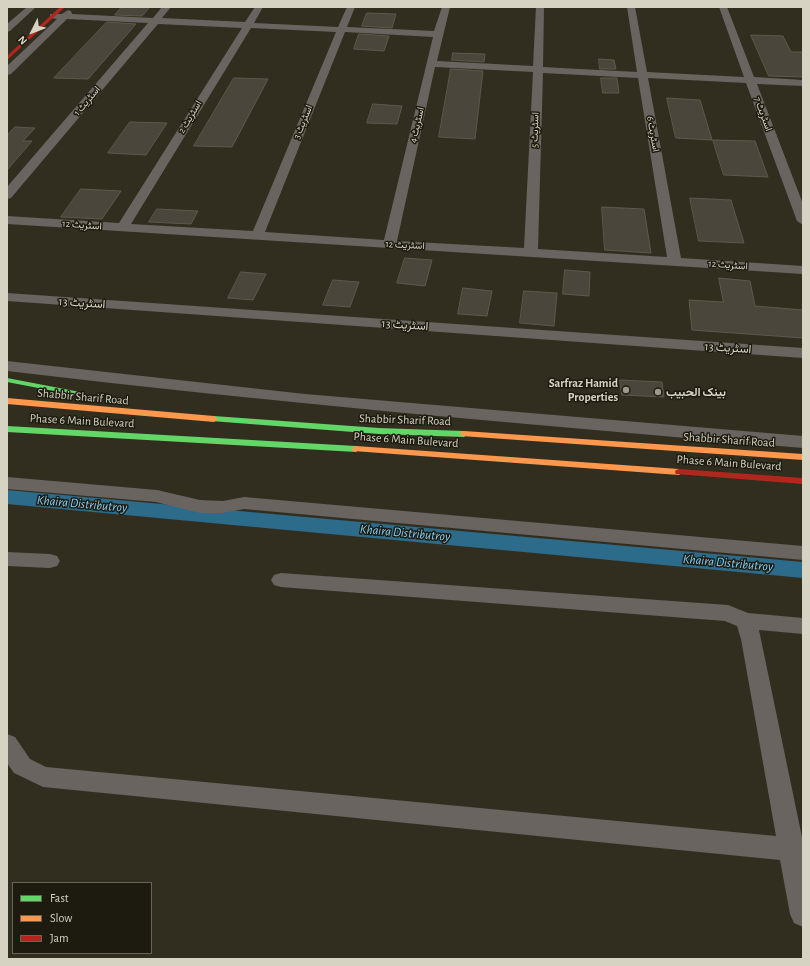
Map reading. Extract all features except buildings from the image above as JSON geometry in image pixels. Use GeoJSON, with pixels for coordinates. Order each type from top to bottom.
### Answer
{"type":"FeatureCollection","features":[{"type":"Feature","properties":{"kind":"main road"},"geometry":{"type":"LineString","coordinates":[[10,33],[36,9]]}},
{"type":"Feature","properties":{"kind":"main road"},"geometry":{"type":"LineString","coordinates":[[7,60],[53,16]]}},
{"type":"Feature","properties":{"kind":"main road"},"geometry":{"type":"LineString","coordinates":[[7,380],[84,394],[7,389]]}},
{"type":"Feature","properties":{"kind":"main road","name":"Shabbir Sharif Road"},"geometry":{"type":"LineString","coordinates":[[7,401],[70,408],[271,424],[378,431],[490,435],[803,458]]}},
{"type":"Feature","properties":{"kind":"main road"},"geometry":{"type":"LineString","coordinates":[[7,422],[53,431]]}},
{"type":"Feature","properties":{"kind":"main road"},"geometry":{"type":"LineString","coordinates":[[395,422],[490,435]]}},
{"type":"Feature","properties":{"kind":"main road","name":"Phase 6 Main Bulevard"},"geometry":{"type":"LineString","coordinates":[[7,429],[415,453],[803,481]]}},
{"type":"Feature","properties":{"kind":"street"},"geometry":{"type":"LineString","coordinates":[[53,16],[74,7]]}},
{"type":"Feature","properties":{"kind":"street","name":"اسٹریٹ 1"},"geometry":{"type":"LineString","coordinates":[[7,196],[167,7]]}},
{"type":"Feature","properties":{"kind":"street","name":"اسٹریٹ 2"},"geometry":{"type":"LineString","coordinates":[[122,228],[258,7]]}},
{"type":"Feature","properties":{"kind":"street","name":"اسٹریٹ 3"},"geometry":{"type":"LineString","coordinates":[[257,237],[340,30],[351,7]]}},
{"type":"Feature","properties":{"kind":"street","name":"اسٹریٹ 4"},"geometry":{"type":"LineString","coordinates":[[390,244],[438,34],[446,7]]}},
{"type":"Feature","properties":{"kind":"street","name":"اسٹریٹ 5"},"geometry":{"type":"LineString","coordinates":[[531,253],[536,69],[540,7]]}},
{"type":"Feature","properties":{"kind":"street","name":"اسٹریٹ 6"},"geometry":{"type":"LineString","coordinates":[[631,7],[675,262]]}},
{"type":"Feature","properties":{"kind":"street","name":"اسٹریٹ 7"},"geometry":{"type":"LineString","coordinates":[[723,7],[803,221]]}},
{"type":"Feature","properties":{"kind":"street"},"geometry":{"type":"LineString","coordinates":[[63,12],[155,21],[438,34]]}},
{"type":"Feature","properties":{"kind":"street"},"geometry":{"type":"LineString","coordinates":[[7,72],[63,12]]}},
{"type":"Feature","properties":{"kind":"street"},"geometry":{"type":"LineString","coordinates":[[431,64],[803,83]]}},
{"type":"Feature","properties":{"kind":"street","name":"اسٹریٹ 12"},"geometry":{"type":"LineString","coordinates":[[7,220],[257,237],[803,270]]}},
{"type":"Feature","properties":{"kind":"street","name":"اسٹریٹ 13"},"geometry":{"type":"LineString","coordinates":[[7,297],[803,353]]}},
{"type":"Feature","properties":{"kind":"street"},"geometry":{"type":"LineString","coordinates":[[7,366],[132,382],[334,403],[803,442]]}},
{"type":"Feature","properties":{"kind":"street"},"geometry":{"type":"LineString","coordinates":[[7,483],[157,496],[176,503],[198,507],[231,507],[244,502],[803,553]]}},
{"type":"Feature","properties":{"kind":"street"},"geometry":{"type":"LineString","coordinates":[[7,559],[50,561]]}},
{"type":"Feature","properties":{"kind":"street"},"geometry":{"type":"LineString","coordinates":[[281,580],[728,613],[746,621],[803,626]]}},
{"type":"Feature","properties":{"kind":"street"},"geometry":{"type":"LineString","coordinates":[[746,621],[752,639],[797,852],[803,914]]}},
{"type":"Feature","properties":{"kind":"street"},"geometry":{"type":"LineString","coordinates":[[7,744],[14,766],[43,777],[797,852]]}},
{"type":"Feature","properties":{"kind":"waterway","name":"Khaira Distributroy"},"geometry":{"type":"LineString","coordinates":[[7,497],[803,570]]}},
{"type":"Feature","properties":{"kind":"traffic: fast"},"geometry":{"type":"LineString","coordinates":[[7,380],[80,394]]}},
{"type":"Feature","properties":{"kind":"traffic: fast"},"geometry":{"type":"LineString","coordinates":[[214,419],[379,431],[464,434]]}},
{"type":"Feature","properties":{"kind":"traffic: fast"},"geometry":{"type":"LineString","coordinates":[[7,429],[356,449]]}},
{"type":"Feature","properties":{"kind":"traffic: slow"},"geometry":{"type":"LineString","coordinates":[[7,401],[214,419]]}},
{"type":"Feature","properties":{"kind":"traffic: slow"},"geometry":{"type":"LineString","coordinates":[[464,434],[803,457]]}},
{"type":"Feature","properties":{"kind":"traffic: slow"},"geometry":{"type":"LineString","coordinates":[[356,449],[679,472]]}},
{"type":"Feature","properties":{"kind":"traffic: jam"},"geometry":{"type":"LineString","coordinates":[[7,59],[63,7]]}},
{"type":"Feature","properties":{"kind":"traffic: jam"},"geometry":{"type":"LineString","coordinates":[[679,472],[803,481]]}},
{"type":"Feature","properties":{"kind":"place","name":"Sarfraz Hamid Properties"},"geometry":{"type":"Point","coordinates":[626,390]}},
{"type":"Feature","properties":{"kind":"place","name":"بينک الحبيب"},"geometry":{"type":"Point","coordinates":[658,392]}}]}
